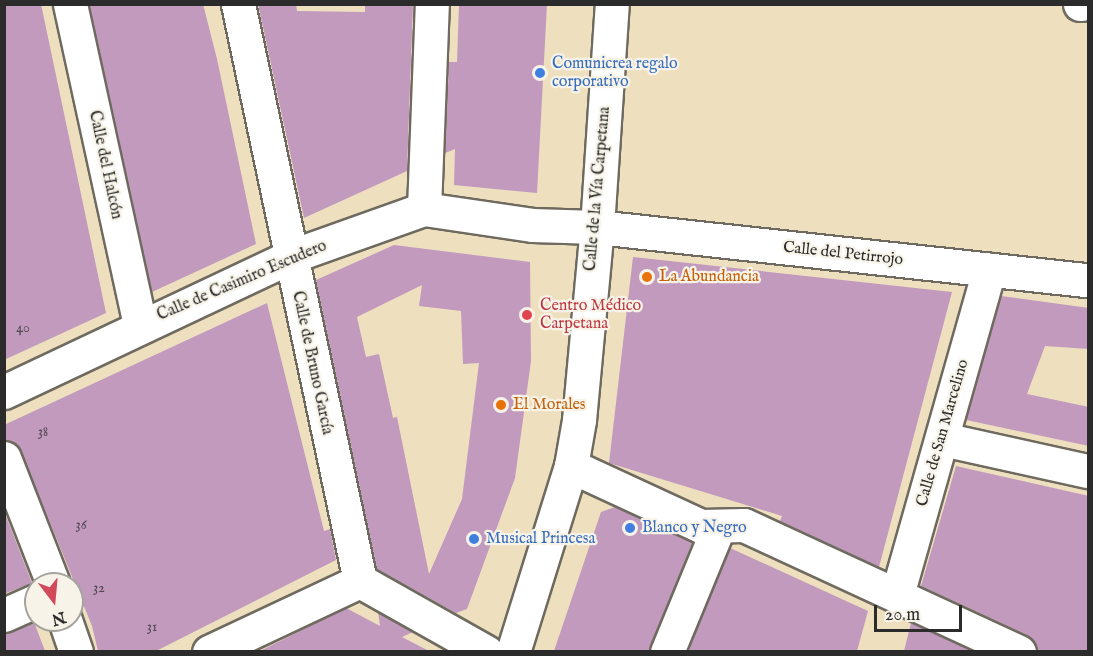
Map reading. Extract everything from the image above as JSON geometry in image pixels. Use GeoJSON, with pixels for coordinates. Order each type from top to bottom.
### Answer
{"type":"FeatureCollection","features":[{"type":"Feature","properties":{"kind":"street","name":"Calle del Halcón"},"geometry":{"type":"LineString","coordinates":[[70,4],[140,325]]}},
{"type":"Feature","properties":{"kind":"street","name":"Calle de Bruno García"},"geometry":{"type":"LineString","coordinates":[[238,4],[289,257],[360,581]]}},
{"type":"Feature","properties":{"kind":"street"},"geometry":{"type":"LineString","coordinates":[[424,209],[432,4]]}},
{"type":"Feature","properties":{"kind":"street","name":"Calle de la Vía Carpetana"},"geometry":{"type":"LineString","coordinates":[[513,651],[571,466],[597,227],[612,4]]}},
{"type":"Feature","properties":{"kind":"street","name":"Calle de Casimiro Escudero"},"geometry":{"type":"LineString","coordinates":[[4,392],[140,325],[289,257],[424,209],[532,225],[597,227]]}},
{"type":"Feature","properties":{"kind":"street","name":"Calle del Petirrojo"},"geometry":{"type":"LineString","coordinates":[[597,227],[1089,280]]}},
{"type":"Feature","properties":{"kind":"street","name":"Calle de San Marcelino"},"geometry":{"type":"LineString","coordinates":[[897,595],[989,270]]}},
{"type":"Feature","properties":{"kind":"street"},"geometry":{"type":"LineString","coordinates":[[942,439],[1089,471]]}},
{"type":"Feature","properties":{"kind":"street"},"geometry":{"type":"LineString","coordinates":[[4,458],[48,572]]}},
{"type":"Feature","properties":{"kind":"street"},"geometry":{"type":"LineString","coordinates":[[571,466],[701,526],[744,525],[1019,651]]}},
{"type":"Feature","properties":{"kind":"street"},"geometry":{"type":"LineString","coordinates":[[667,651],[720,526]]}},
{"type":"Feature","properties":{"kind":"street"},"geometry":{"type":"LineString","coordinates":[[208,651],[360,581],[486,651]]}},
{"type":"Feature","properties":{"kind":"street"},"geometry":{"type":"LineString","coordinates":[[4,615],[24,606]]}},
{"type":"Feature","properties":{"kind":"street"},"geometry":{"type":"LineString","coordinates":[[69,632],[76,651]]}},
{"type":"Feature","properties":{"kind":"building"},"geometry":{"type":"Polygon","coordinates":[[[4,4],[41,4],[106,313],[4,360],[4,4]]]}},
{"type":"Feature","properties":{"kind":"building"},"geometry":{"type":"Polygon","coordinates":[[[89,4],[203,4],[217,59],[256,244],[152,292],[89,4]]]}},
{"type":"Feature","properties":{"kind":"building"},"geometry":{"type":"Polygon","coordinates":[[[258,4],[296,4],[297,11],[365,12],[365,4],[413,4],[407,171],[304,218],[258,4]]]}},
{"type":"Feature","properties":{"kind":"building"},"geometry":{"type":"Polygon","coordinates":[[[459,4],[547,4],[537,193],[454,185],[455,149],[445,153],[449,62],[457,62],[459,4]]]}},
{"type":"Feature","properties":{"kind":"building"},"geometry":{"type":"Polygon","coordinates":[[[394,245],[530,262],[531,361],[515,478],[467,609],[456,613],[377,569],[316,280],[394,245]],[[422,285],[357,317],[366,357],[379,354],[393,418],[397,417],[429,574],[462,499],[479,363],[463,364],[461,311],[419,306],[422,285]]]}},
{"type":"Feature","properties":{"kind":"building"},"geometry":{"type":"Polygon","coordinates":[[[633,257],[952,292],[879,567],[780,521],[782,516],[609,463],[633,257]]]}},
{"type":"Feature","properties":{"kind":"building"},"geometry":{"type":"Polygon","coordinates":[[[1001,296],[1089,308],[1089,349],[1045,346],[1027,394],[1089,407],[1089,446],[966,420],[1001,296]]]}},
{"type":"Feature","properties":{"kind":"building"},"geometry":{"type":"Polygon","coordinates":[[[267,303],[324,531],[330,529],[336,560],[156,651],[98,651],[84,606],[84,572],[70,572],[21,451],[15,443],[4,440],[4,425],[267,303]]]}},
{"type":"Feature","properties":{"kind":"building"},"geometry":{"type":"Polygon","coordinates":[[[956,466],[1089,496],[1089,651],[1038,651],[1027,635],[921,586],[956,466]]]}},
{"type":"Feature","properties":{"kind":"building"},"geometry":{"type":"Polygon","coordinates":[[[615,507],[692,543],[649,651],[554,651],[601,512],[615,507]]]}},
{"type":"Feature","properties":{"kind":"building"},"geometry":{"type":"Polygon","coordinates":[[[4,511],[28,572],[24,572],[24,586],[4,594],[4,511]]]}},
{"type":"Feature","properties":{"kind":"building"},"geometry":{"type":"Polygon","coordinates":[[[730,548],[868,611],[857,651],[687,651],[730,548]]]}},
{"type":"Feature","properties":{"kind":"building"},"geometry":{"type":"Polygon","coordinates":[[[346,608],[380,626],[378,612],[413,632],[402,637],[429,651],[260,651],[346,608]]]}},
{"type":"Feature","properties":{"kind":"building"},"geometry":{"type":"Polygon","coordinates":[[[911,623],[973,651],[904,651],[911,623]]]}},
{"type":"Feature","properties":{"kind":"building"},"geometry":{"type":"Polygon","coordinates":[[[24,626],[24,632],[38,632],[45,651],[4,651],[4,633],[24,626]]]}},
{"type":"Feature","properties":{"kind":"place","name":"Comunicrea regalo corporativo"},"geometry":{"type":"Point","coordinates":[540,73]}},
{"type":"Feature","properties":{"kind":"place","name":"La Abundancia"},"geometry":{"type":"Point","coordinates":[647,277]}},
{"type":"Feature","properties":{"kind":"place","name":"Centro Médico Carpetana"},"geometry":{"type":"Point","coordinates":[527,315]}},
{"type":"Feature","properties":{"kind":"place","name":"El Morales"},"geometry":{"type":"Point","coordinates":[501,405]}},
{"type":"Feature","properties":{"kind":"place","name":"Blanco y Negro"},"geometry":{"type":"Point","coordinates":[630,528]}},
{"type":"Feature","properties":{"kind":"place","name":"Musical Princesa"},"geometry":{"type":"Point","coordinates":[474,539]}}]}
